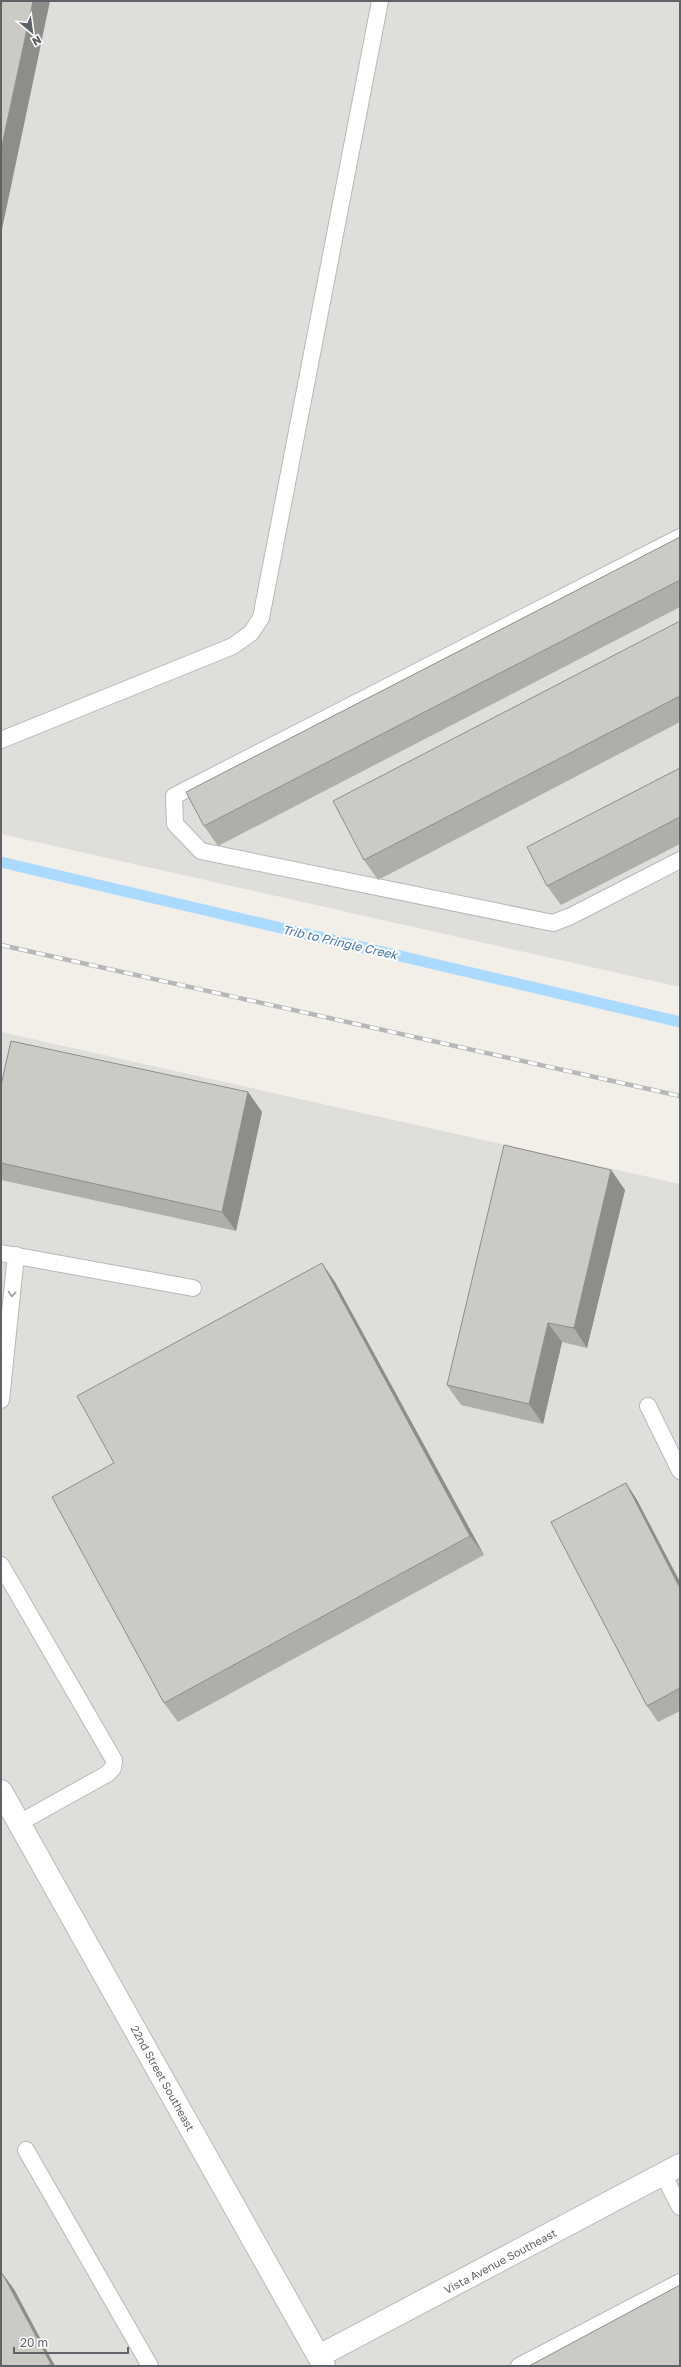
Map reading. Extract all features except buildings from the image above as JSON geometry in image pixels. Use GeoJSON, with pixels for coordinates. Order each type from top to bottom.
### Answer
{"type":"FeatureCollection","features":[{"type":"Feature","properties":{"kind":"street","name":"22nd Street Southeast"},"geometry":{"type":"LineString","coordinates":[[1,1791],[322,2361]]}},
{"type":"Feature","properties":{"kind":"street","name":"Vista Avenue Southeast"},"geometry":{"type":"LineString","coordinates":[[322,2361],[672,2169]]}},
{"type":"Feature","properties":{"kind":"lane"},"geometry":{"type":"LineString","coordinates":[[1,740],[233,646],[251,633],[261,618],[380,1]]}},
{"type":"Feature","properties":{"kind":"lane"},"geometry":{"type":"LineString","coordinates":[[680,537],[174,796],[175,824],[201,851],[553,923],[571,916],[680,860]]}},
{"type":"Feature","properties":{"kind":"lane"},"geometry":{"type":"LineString","coordinates":[[1,1400],[9,1254],[193,1288]]}},
{"type":"Feature","properties":{"kind":"lane"},"geometry":{"type":"LineString","coordinates":[[648,1406],[680,1471]]}},
{"type":"Feature","properties":{"kind":"lane"},"geometry":{"type":"LineString","coordinates":[[1,1565],[114,1760],[113,1768],[107,1774],[20,1823]]}},
{"type":"Feature","properties":{"kind":"lane"},"geometry":{"type":"LineString","coordinates":[[26,2150],[150,2366]]}},
{"type":"Feature","properties":{"kind":"lane"},"geometry":{"type":"LineString","coordinates":[[672,2169],[680,2207]]}},
{"type":"Feature","properties":{"kind":"lane"},"geometry":{"type":"LineString","coordinates":[[519,2366],[680,2282]]}},
{"type":"Feature","properties":{"kind":"shaded area"},"geometry":{"type":"Polygon","coordinates":[[[1,1],[680,1],[680,987],[1,834],[1,1]]]}},
{"type":"Feature","properties":{"kind":"shaded area"},"geometry":{"type":"Polygon","coordinates":[[[1,1032],[680,1184],[680,2366],[1,2366],[1,1032]]]}},
{"type":"Feature","properties":{"kind":"waterway","name":"Trib to Pringle Creek"},"geometry":{"type":"LineString","coordinates":[[1,862],[680,1022]]}},
{"type":"Feature","properties":{"kind":"railway"},"geometry":{"type":"LineString","coordinates":[[1,945],[680,1096]]}}]}
